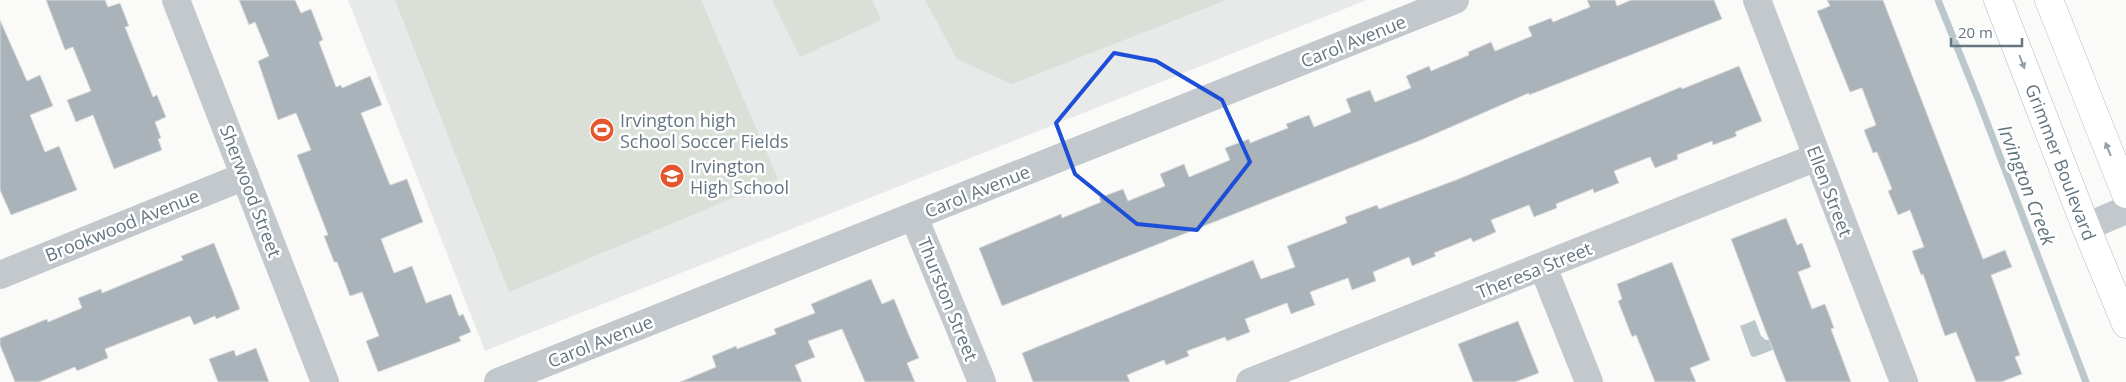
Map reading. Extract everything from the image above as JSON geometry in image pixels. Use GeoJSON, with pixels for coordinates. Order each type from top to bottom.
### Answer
{"type":"FeatureCollection","features":[{"type":"Feature","properties":{"kind":"main road","name":"Grimmer Boulevard"},"geometry":{"type":"LineString","coordinates":[[1998,0],[2086,227],[2126,324]]}},
{"type":"Feature","properties":{"kind":"main road"},"geometry":{"type":"LineString","coordinates":[[2049,0],[2126,194]]}},
{"type":"Feature","properties":{"kind":"street","name":"Sherwood Street"},"geometry":{"type":"LineString","coordinates":[[176,0],[326,382]]}},
{"type":"Feature","properties":{"kind":"street","name":"Carol Avenue"},"geometry":{"type":"LineString","coordinates":[[498,382],[1456,0]]}},
{"type":"Feature","properties":{"kind":"street","name":"Ellen Street"},"geometry":{"type":"LineString","coordinates":[[1757,0],[1904,382]]}},
{"type":"Feature","properties":{"kind":"street","name":"Theresa Street"},"geometry":{"type":"LineString","coordinates":[[1250,382],[1281,376],[1543,267],[1817,157]]}},
{"type":"Feature","properties":{"kind":"street","name":"Brookwood Avenue"},"geometry":{"type":"LineString","coordinates":[[0,275],[245,176]]}},
{"type":"Feature","properties":{"kind":"street"},"geometry":{"type":"LineString","coordinates":[[2086,227],[2126,210]]}},
{"type":"Feature","properties":{"kind":"street","name":"Thurston Street"},"geometry":{"type":"LineString","coordinates":[[914,217],[982,382]]}},
{"type":"Feature","properties":{"kind":"street"},"geometry":{"type":"LineString","coordinates":[[1543,267],[1589,382]]}},
{"type":"Feature","properties":{"kind":"highlighted area"},"geometry":{"type":"Polygon","coordinates":[[[1114,53],[1156,61],[1222,100],[1250,162],[1197,230],[1137,224],[1075,174],[1056,123],[1114,53]]]}},
{"type":"Feature","properties":{"kind":"shaded area","name":"Irvington High School"},"geometry":{"type":"Polygon","coordinates":[[[348,0],[1367,0],[485,351],[348,0]]]}},
{"type":"Feature","properties":{"kind":"shaded area","name":"Irvington high School Soccer Fields"},"geometry":{"type":"Polygon","coordinates":[[[395,0],[701,0],[778,179],[509,292],[395,0]]]}},
{"type":"Feature","properties":{"kind":"shaded area"},"geometry":{"type":"Polygon","coordinates":[[[772,0],[872,0],[881,20],[800,57],[772,0]]]}},
{"type":"Feature","properties":{"kind":"shaded area"},"geometry":{"type":"Polygon","coordinates":[[[925,0],[1226,0],[1012,84],[957,59],[925,0]]]}},
{"type":"Feature","properties":{"kind":"shaded area"},"geometry":{"type":"Polygon","coordinates":[[[1755,320],[1761,336],[1766,340],[1771,340],[1775,349],[1754,357],[1751,356],[1740,326],[1755,320]]]}},
{"type":"Feature","properties":{"kind":"building"},"geometry":{"type":"Polygon","coordinates":[[[46,0],[105,0],[108,7],[120,3],[129,26],[125,27],[153,97],[157,95],[166,117],[155,122],[161,138],[158,139],[162,150],[114,169],[93,115],[76,122],[67,100],[91,91],[73,47],[65,50],[46,0]]]}},
{"type":"Feature","properties":{"kind":"building"},"geometry":{"type":"Polygon","coordinates":[[[239,0],[295,0],[301,13],[311,9],[323,40],[319,42],[336,87],[341,85],[342,88],[370,76],[382,105],[361,113],[390,185],[407,179],[423,222],[381,239],[394,273],[412,266],[426,303],[451,294],[459,316],[463,314],[471,332],[459,337],[461,341],[378,372],[366,341],[379,336],[362,292],[350,296],[337,262],[334,262],[324,236],[328,235],[297,155],[311,150],[296,113],[278,120],[258,61],[269,56],[255,22],[249,25],[239,0]]]}},
{"type":"Feature","properties":{"kind":"building"},"geometry":{"type":"Polygon","coordinates":[[[1587,0],[1615,0],[1617,6],[1631,0],[1714,0],[1722,19],[1529,95],[1529,93],[1421,140],[1002,306],[979,248],[1061,214],[1062,218],[1101,202],[1099,198],[1123,189],[1128,201],[1165,186],[1160,174],[1184,164],[1189,177],[1230,160],[1225,148],[1249,139],[1250,143],[1288,128],[1286,124],[1309,115],[1314,127],[1351,112],[1346,99],[1370,90],[1375,102],[1411,88],[1406,76],[1429,66],[1431,71],[1469,55],[1468,52],[1491,42],[1495,51],[1532,36],[1528,27],[1551,18],[1553,22],[1590,7],[1587,0]]]}},
{"type":"Feature","properties":{"kind":"building"},"geometry":{"type":"Polygon","coordinates":[[[1827,0],[1883,0],[1983,259],[2005,250],[2012,267],[1991,275],[2020,355],[2015,357],[2022,374],[2001,382],[1976,382],[1956,332],[1945,336],[1923,274],[1921,275],[1912,251],[1924,247],[1910,210],[1898,215],[1888,191],[1892,189],[1877,152],[1873,153],[1864,130],[1876,125],[1862,88],[1850,92],[1817,11],[1830,6],[1827,0]]]}},
{"type":"Feature","properties":{"kind":"building"},"geometry":{"type":"Polygon","coordinates":[[[0,20],[27,81],[40,75],[53,106],[30,115],[45,152],[59,146],[77,190],[11,215],[0,190],[0,20]]]}},
{"type":"Feature","properties":{"kind":"building"},"geometry":{"type":"Polygon","coordinates":[[[1739,66],[1762,121],[1735,132],[1737,136],[1713,145],[1712,141],[1677,155],[1678,159],[1655,168],[1650,157],[1614,171],[1619,183],[1594,193],[1593,189],[1556,204],[1557,208],[1534,217],[1529,205],[1491,220],[1496,232],[1473,242],[1471,238],[1434,253],[1436,256],[1412,266],[1409,257],[1373,272],[1376,281],[1352,290],[1348,278],[1310,292],[1315,305],[1291,314],[1287,303],[1245,319],[1250,332],[1227,341],[1225,337],[1187,351],[1189,356],[1166,365],[1164,360],[1127,375],[1130,382],[1033,382],[1022,353],[1253,260],[1261,279],[1295,267],[1287,246],[1347,223],[1345,217],[1377,205],[1379,209],[1456,180],[1681,87],[1682,89],[1739,66]]]}},
{"type":"Feature","properties":{"kind":"building"},"geometry":{"type":"Polygon","coordinates":[[[1786,218],[1797,245],[1802,243],[1811,267],[1798,272],[1812,309],[1825,304],[1834,328],[1831,329],[1851,382],[1786,382],[1766,332],[1731,239],[1786,218]]]}},
{"type":"Feature","properties":{"kind":"building"},"geometry":{"type":"Polygon","coordinates":[[[214,243],[240,309],[216,319],[215,316],[194,325],[190,316],[105,349],[108,358],[77,371],[75,367],[39,382],[15,382],[0,345],[0,338],[47,319],[48,322],[82,308],[78,298],[101,289],[102,293],[183,260],[181,256],[214,243]]]}},
{"type":"Feature","properties":{"kind":"building"},"geometry":{"type":"Polygon","coordinates":[[[1672,262],[1710,360],[1690,368],[1696,382],[1655,382],[1636,335],[1632,337],[1618,301],[1622,299],[1617,284],[1672,262]]]}},
{"type":"Feature","properties":{"kind":"building"},"geometry":{"type":"Polygon","coordinates":[[[871,279],[882,304],[894,299],[919,358],[907,363],[915,382],[865,382],[842,329],[808,341],[815,357],[795,365],[802,382],[680,382],[716,367],[712,356],[736,346],[737,349],[776,334],[774,329],[815,313],[811,304],[871,279]]]}},
{"type":"Feature","properties":{"kind":"building"},"geometry":{"type":"Polygon","coordinates":[[[1518,321],[1539,373],[1515,382],[1473,382],[1458,344],[1518,321]]]}},
{"type":"Feature","properties":{"kind":"building"},"geometry":{"type":"Polygon","coordinates":[[[256,348],[269,382],[218,382],[209,359],[234,350],[236,356],[256,348]]]}},
{"type":"Feature","properties":{"kind":"waterway","name":"Irvington Creek"},"geometry":{"type":"LineString","coordinates":[[1938,0],[1978,99],[2086,382]]}},
{"type":"Feature","properties":{"kind":"place","name":"Irvington high School Soccer Fields"},"geometry":{"type":"Point","coordinates":[602,130]}},
{"type":"Feature","properties":{"kind":"place","name":"Irvington High School"},"geometry":{"type":"Point","coordinates":[672,176]}}]}
